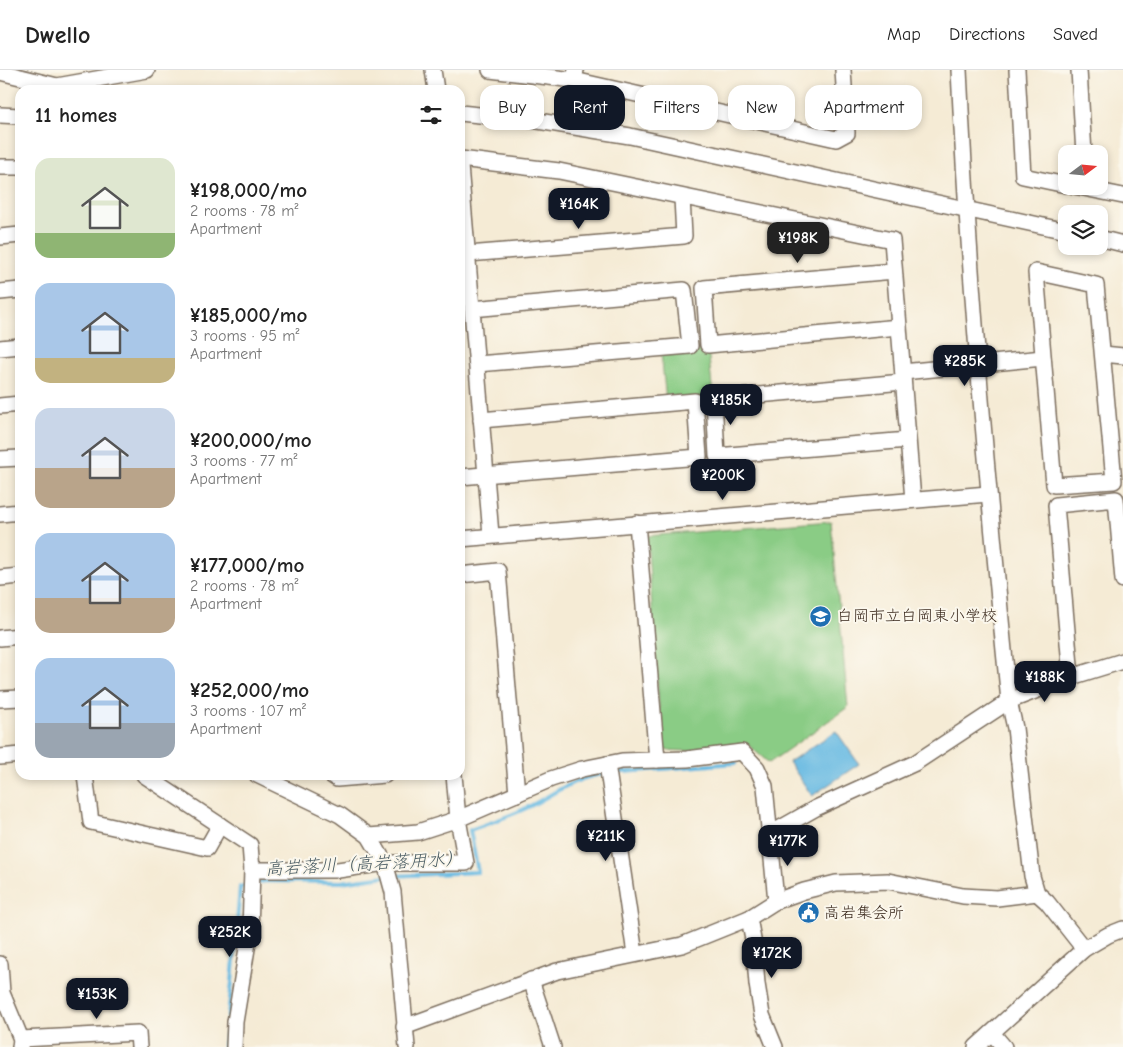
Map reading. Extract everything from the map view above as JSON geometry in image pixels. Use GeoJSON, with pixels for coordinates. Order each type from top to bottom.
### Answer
{"type":"FeatureCollection","features":[{"type":"Feature","properties":{"kind":"street"},"geometry":{"type":"LineString","coordinates":[[61,85],[131,71],[147,70]]}},
{"type":"Feature","properties":{"kind":"street"},"geometry":{"type":"LineString","coordinates":[[434,70],[436,85]]}},
{"type":"Feature","properties":{"kind":"street"},"geometry":{"type":"LineString","coordinates":[[490,70],[575,75],[836,139],[847,133],[842,70]]}},
{"type":"Feature","properties":{"kind":"street"},"geometry":{"type":"LineString","coordinates":[[959,70],[966,209],[988,494],[1009,701],[1016,728],[1032,876],[1037,893],[1047,902],[1084,949]]}},
{"type":"Feature","properties":{"kind":"street"},"geometry":{"type":"LineString","coordinates":[[1017,70],[1023,176],[1058,183]]}},
{"type":"Feature","properties":{"kind":"street"},"geometry":{"type":"LineString","coordinates":[[1079,70],[1083,145]]}},
{"type":"Feature","properties":{"kind":"street"},"geometry":{"type":"LineString","coordinates":[[0,72],[39,76],[54,85]]}},
{"type":"Feature","properties":{"kind":"street"},"geometry":{"type":"LineString","coordinates":[[465,114],[538,121],[630,136],[1058,229]]}},
{"type":"Feature","properties":{"kind":"street"},"geometry":{"type":"LineString","coordinates":[[0,115],[15,116]]}},
{"type":"Feature","properties":{"kind":"street"},"geometry":{"type":"LineString","coordinates":[[465,160],[559,171],[892,240],[913,500]]}},
{"type":"Feature","properties":{"kind":"street"},"geometry":{"type":"LineString","coordinates":[[0,167],[15,167]]}},
{"type":"Feature","properties":{"kind":"street"},"geometry":{"type":"LineString","coordinates":[[1108,193],[1123,196]]}},
{"type":"Feature","properties":{"kind":"street"},"geometry":{"type":"LineString","coordinates":[[468,254],[684,236],[682,198]]}},
{"type":"Feature","properties":{"kind":"street"},"geometry":{"type":"LineString","coordinates":[[465,225],[491,536]]}},
{"type":"Feature","properties":{"kind":"street"},"geometry":{"type":"LineString","coordinates":[[0,237],[15,236]]}},
{"type":"Feature","properties":{"kind":"street"},"geometry":{"type":"LineString","coordinates":[[1108,240],[1123,244]]}},
{"type":"Feature","properties":{"kind":"street"},"geometry":{"type":"LineString","coordinates":[[894,271],[704,288],[708,345],[899,327]]}},
{"type":"Feature","properties":{"kind":"street"},"geometry":{"type":"LineString","coordinates":[[1036,272],[1096,285],[1103,354],[1114,481],[1054,485],[1036,272]]}},
{"type":"Feature","properties":{"kind":"street"},"geometry":{"type":"LineString","coordinates":[[0,292],[15,290]]}},
{"type":"Feature","properties":{"kind":"street"},"geometry":{"type":"LineString","coordinates":[[472,309],[684,290],[690,346],[477,364]]}},
{"type":"Feature","properties":{"kind":"street"},"geometry":{"type":"LineString","coordinates":[[0,348],[15,346]]}},
{"type":"Feature","properties":{"kind":"street"},"geometry":{"type":"LineString","coordinates":[[1103,354],[1123,356]]}},
{"type":"Feature","properties":{"kind":"street"},"geometry":{"type":"LineString","coordinates":[[908,440],[718,456],[714,399],[903,377],[978,364],[1043,358]]}},
{"type":"Feature","properties":{"kind":"street"},"geometry":{"type":"LineString","coordinates":[[465,477],[699,457],[695,401],[481,420]]}},
{"type":"Feature","properties":{"kind":"street"},"geometry":{"type":"LineString","coordinates":[[0,406],[15,404]]}},
{"type":"Feature","properties":{"kind":"street"},"geometry":{"type":"LineString","coordinates":[[0,459],[15,458]]}},
{"type":"Feature","properties":{"kind":"street"},"geometry":{"type":"LineString","coordinates":[[465,539],[988,494]]}},
{"type":"Feature","properties":{"kind":"street"},"geometry":{"type":"LineString","coordinates":[[1072,677],[1056,505],[1116,499],[1123,580]]}},
{"type":"Feature","properties":{"kind":"street"},"geometry":{"type":"LineString","coordinates":[[0,514],[15,512]]}},
{"type":"Feature","properties":{"kind":"street"},"geometry":{"type":"LineString","coordinates":[[637,523],[657,760]]}},
{"type":"Feature","properties":{"kind":"street"},"geometry":{"type":"LineString","coordinates":[[465,574],[498,571],[517,794]]}},
{"type":"Feature","properties":{"kind":"street"},"geometry":{"type":"LineString","coordinates":[[0,578],[15,576]]}},
{"type":"Feature","properties":{"kind":"street"},"geometry":{"type":"LineString","coordinates":[[0,638],[15,636]]}},
{"type":"Feature","properties":{"kind":"street"},"geometry":{"type":"LineString","coordinates":[[770,834],[816,808],[914,763],[1009,701],[1072,677],[1123,661]]}},
{"type":"Feature","properties":{"kind":"street"},"geometry":{"type":"LineString","coordinates":[[0,699],[15,698]]}},
{"type":"Feature","properties":{"kind":"street"},"geometry":{"type":"LineString","coordinates":[[369,836],[418,832],[458,819],[550,779],[582,769],[622,762],[687,759],[742,752],[757,768],[765,786],[776,902]]}},
{"type":"Feature","properties":{"kind":"street"},"geometry":{"type":"LineString","coordinates":[[0,757],[15,756]]}},
{"type":"Feature","properties":{"kind":"street"},"geometry":{"type":"LineString","coordinates":[[606,764],[635,954]]}},
{"type":"Feature","properties":{"kind":"street"},"geometry":{"type":"LineString","coordinates":[[86,780],[91,822],[207,848],[220,825]]}},
{"type":"Feature","properties":{"kind":"street"},"geometry":{"type":"LineString","coordinates":[[152,780],[250,845],[252,870],[250,930],[235,1022],[234,1047]]}},
{"type":"Feature","properties":{"kind":"street"},"geometry":{"type":"LineString","coordinates":[[267,780],[340,815],[369,836],[385,863],[393,892],[407,1047]]}},
{"type":"Feature","properties":{"kind":"street"},"geometry":{"type":"LineString","coordinates":[[252,870],[338,870],[385,863],[466,863],[458,819],[454,780]]}},
{"type":"Feature","properties":{"kind":"street"},"geometry":{"type":"LineString","coordinates":[[404,1026],[557,971],[682,945],[749,918],[776,902],[804,891],[836,883],[888,881],[963,896],[997,898],[1037,893]]}},
{"type":"Feature","properties":{"kind":"street"},"geometry":{"type":"LineString","coordinates":[[749,918],[762,1014],[775,1047]]}},
{"type":"Feature","properties":{"kind":"street"},"geometry":{"type":"LineString","coordinates":[[976,1047],[1084,949],[1108,935],[1123,929]]}},
{"type":"Feature","properties":{"kind":"street"},"geometry":{"type":"LineString","coordinates":[[0,964],[2,993],[21,1043],[138,1033],[139,1047]]}},
{"type":"Feature","properties":{"kind":"street"},"geometry":{"type":"LineString","coordinates":[[531,980],[553,1047]]}},
{"type":"Feature","properties":{"kind":"street"},"geometry":{"type":"LineString","coordinates":[[992,1032],[1004,1047]]}},
{"type":"Feature","properties":{"kind":"green space"},"geometry":{"type":"Polygon","coordinates":[[[708,348],[713,396],[666,401],[661,353],[708,348]]]}},
{"type":"Feature","properties":{"kind":"green space"},"geometry":{"type":"Polygon","coordinates":[[[831,521],[848,707],[769,763],[747,744],[688,751],[662,750],[647,536],[831,521]]]}},
{"type":"Feature","properties":{"kind":"water"},"geometry":{"type":"Polygon","coordinates":[[[836,731],[859,764],[812,796],[789,762],[836,731]]]}},
{"type":"Feature","properties":{"kind":"waterway","name":"高岩落川（高岩落用水）"},"geometry":{"type":"LineString","coordinates":[[612,773],[736,763]]}},
{"type":"Feature","properties":{"kind":"waterway","name":"高岩落川（高岩落用水）"},"geometry":{"type":"LineString","coordinates":[[392,876],[478,872],[470,830],[531,806],[582,779],[605,774]]}},
{"type":"Feature","properties":{"kind":"waterway","name":"高岩落川（高岩落用水）"},"geometry":{"type":"LineString","coordinates":[[256,883],[265,881],[341,882],[386,876]]}},
{"type":"Feature","properties":{"kind":"waterway","name":"高岩落川（高岩落用水）"},"geometry":{"type":"LineString","coordinates":[[224,1047],[240,887],[249,885]]}},
{"type":"Feature","properties":{"kind":"place","name":"白岡市立白岡東小学校"},"geometry":{"type":"Point","coordinates":[821,616]}},
{"type":"Feature","properties":{"kind":"place","name":"高岩集会所"},"geometry":{"type":"Point","coordinates":[808,913]}}]}
